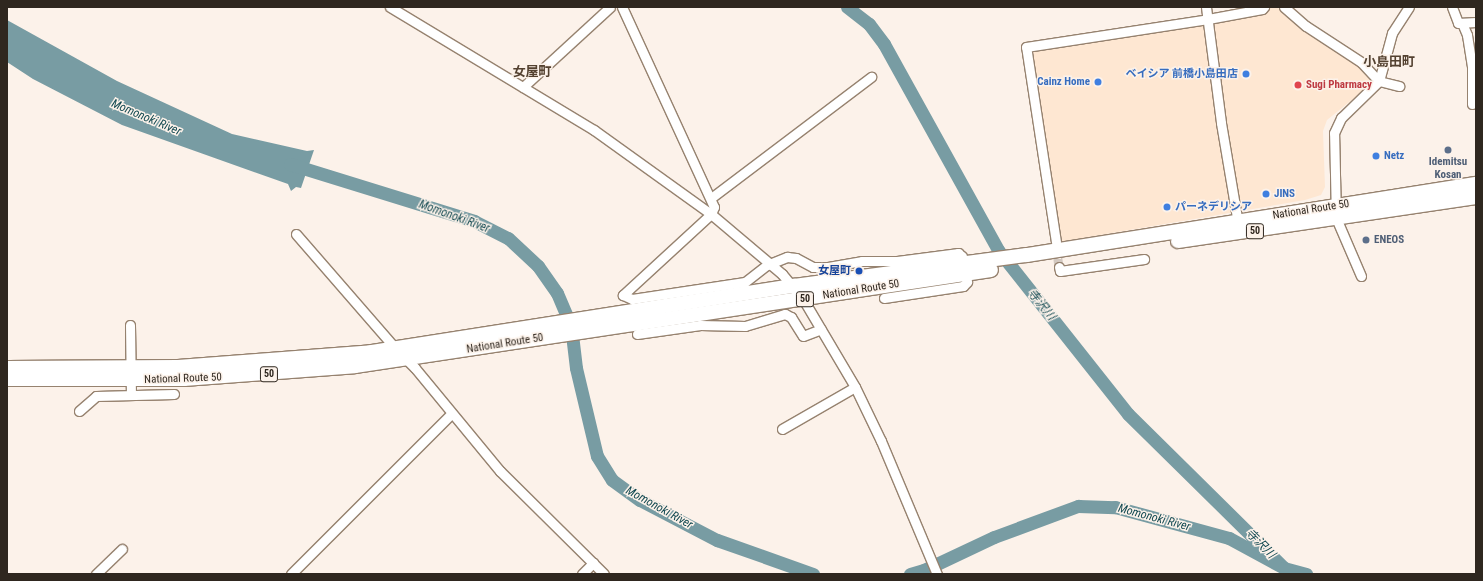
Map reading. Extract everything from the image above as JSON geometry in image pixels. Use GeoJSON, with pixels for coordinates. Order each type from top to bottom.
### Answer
{"type":"FeatureCollection","features":[{"type":"Feature","properties":{"kind":"highway","name":"National Route 50"},"geometry":{"type":"LineString","coordinates":[[1030,259],[1336,212],[1476,184]]}},
{"type":"Feature","properties":{"kind":"highway","name":"National Route 50"},"geometry":{"type":"LineString","coordinates":[[1030,259],[1238,223],[1476,197]]}},
{"type":"Feature","properties":{"kind":"highway","name":"50"},"geometry":{"type":"LineString","coordinates":[[995,264],[1030,259]]}},
{"type":"Feature","properties":{"kind":"highway","name":"National Route 50"},"geometry":{"type":"LineString","coordinates":[[609,322],[794,286],[995,264]]}},
{"type":"Feature","properties":{"kind":"highway","name":"National Route 50"},"geometry":{"type":"LineString","coordinates":[[7,368],[131,381],[291,360],[528,334],[609,322],[803,299],[995,264]]}},
{"type":"Feature","properties":{"kind":"highway","name":"National Route 50"},"geometry":{"type":"LineString","coordinates":[[7,379],[131,381],[292,372],[407,359],[528,334]]}},
{"type":"Feature","properties":{"kind":"street"},"geometry":{"type":"LineString","coordinates":[[390,7],[594,130],[711,214],[771,263],[794,286],[855,387],[937,574]]}},
{"type":"Feature","properties":{"kind":"street"},"geometry":{"type":"LineString","coordinates":[[523,87],[610,7]]}},
{"type":"Feature","properties":{"kind":"street"},"geometry":{"type":"LineString","coordinates":[[622,7],[714,207],[711,214],[623,295],[632,299],[745,282],[771,263],[792,256],[813,267],[828,267],[862,261],[898,261],[958,253],[962,256]]}},
{"type":"Feature","properties":{"kind":"street"},"geometry":{"type":"LineString","coordinates":[[1206,7],[1220,116],[1238,223]]}},
{"type":"Feature","properties":{"kind":"street"},"geometry":{"type":"LineString","coordinates":[[1056,242],[1026,47],[1208,20],[1262,10],[1264,7]]}},
{"type":"Feature","properties":{"kind":"street"},"geometry":{"type":"LineString","coordinates":[[1284,7],[1306,26],[1361,62],[1379,81],[1399,86]]}},
{"type":"Feature","properties":{"kind":"street"},"geometry":{"type":"LineString","coordinates":[[1361,276],[1336,212],[1334,133],[1341,118],[1379,81],[1392,32],[1409,7]]}},
{"type":"Feature","properties":{"kind":"street"},"geometry":{"type":"LineString","coordinates":[[1452,7],[1458,23],[1476,22]]}},
{"type":"Feature","properties":{"kind":"street"},"geometry":{"type":"LineString","coordinates":[[1462,23],[1467,35],[1472,68],[1472,104]]}},
{"type":"Feature","properties":{"kind":"street"},"geometry":{"type":"LineString","coordinates":[[711,198],[871,77]]}},
{"type":"Feature","properties":{"kind":"street"},"geometry":{"type":"LineString","coordinates":[[296,234],[394,348],[407,359],[451,414],[500,471],[604,574]]}},
{"type":"Feature","properties":{"kind":"street"},"geometry":{"type":"LineString","coordinates":[[1059,267],[1060,271],[1144,259]]}},
{"type":"Feature","properties":{"kind":"street"},"geometry":{"type":"LineString","coordinates":[[884,298],[963,286],[968,282]]}},
{"type":"Feature","properties":{"kind":"street"},"geometry":{"type":"LineString","coordinates":[[637,334],[700,325],[745,326],[785,314],[791,317],[803,336],[821,329]]}},
{"type":"Feature","properties":{"kind":"street"},"geometry":{"type":"LineString","coordinates":[[130,325],[131,381]]}},
{"type":"Feature","properties":{"kind":"street"},"geometry":{"type":"LineString","coordinates":[[79,411],[96,396],[131,381],[174,394]]}},
{"type":"Feature","properties":{"kind":"street"},"geometry":{"type":"LineString","coordinates":[[782,429],[855,387]]}},
{"type":"Feature","properties":{"kind":"street"},"geometry":{"type":"LineString","coordinates":[[291,574],[451,414]]}},
{"type":"Feature","properties":{"kind":"street"},"geometry":{"type":"LineString","coordinates":[[96,574],[122,549]]}},
{"type":"Feature","properties":{"kind":"street"},"geometry":{"type":"LineString","coordinates":[[582,574],[593,563]]}},
{"type":"Feature","properties":{"kind":"shaded area"},"geometry":{"type":"Polygon","coordinates":[[[1270,7],[1284,9],[1356,61],[1374,78],[1373,83],[1327,120],[1323,131],[1325,187],[1321,195],[1305,200],[1059,242],[1030,49],[1265,13],[1270,7]]]}},
{"type":"Feature","properties":{"kind":"water"},"geometry":{"type":"Polygon","coordinates":[[[7,20],[117,81],[232,134],[307,151],[314,150],[301,188],[296,187],[291,191],[288,184],[122,125],[33,79],[7,62],[7,20]]]}},
{"type":"Feature","properties":{"kind":"waterway","name":"寺沢川"},"geometry":{"type":"LineString","coordinates":[[847,7],[869,24],[884,44],[998,250],[1128,414],[1284,568]]}},
{"type":"Feature","properties":{"kind":"waterway","name":"Momonoki River"},"geometry":{"type":"LineString","coordinates":[[290,164],[474,221],[508,238],[538,266],[557,293],[571,326],[576,368],[597,456],[612,480],[640,500],[717,540],[813,574]]}},
{"type":"Feature","properties":{"kind":"waterway","name":"Momonoki River"},"geometry":{"type":"LineString","coordinates":[[910,574],[924,570],[994,537],[1078,506],[1115,507],[1229,538],[1284,568],[1306,574]]}},
{"type":"Feature","properties":{"kind":"tunnel"},"geometry":{"type":"LineString","coordinates":[[1056,245],[1059,267]]}},
{"type":"Feature","properties":{"kind":"place","name":"ベイシア 前橋小島田店"},"geometry":{"type":"Point","coordinates":[1246,74]}},
{"type":"Feature","properties":{"kind":"place","name":"Cainz Home"},"geometry":{"type":"Point","coordinates":[1098,82]}},
{"type":"Feature","properties":{"kind":"place","name":"Sugi Pharmacy"},"geometry":{"type":"Point","coordinates":[1298,85]}},
{"type":"Feature","properties":{"kind":"place","name":"Idemitsu Kosan"},"geometry":{"type":"Point","coordinates":[1448,150]}},
{"type":"Feature","properties":{"kind":"place","name":"Netz"},"geometry":{"type":"Point","coordinates":[1376,156]}},
{"type":"Feature","properties":{"kind":"place","name":"JINS"},"geometry":{"type":"Point","coordinates":[1266,194]}},
{"type":"Feature","properties":{"kind":"place","name":"パーネデリシア"},"geometry":{"type":"Point","coordinates":[1167,207]}},
{"type":"Feature","properties":{"kind":"place","name":"ENEOS"},"geometry":{"type":"Point","coordinates":[1366,240]}},
{"type":"Feature","properties":{"kind":"place","name":"女屋町"},"geometry":{"type":"Point","coordinates":[859,271]}},
{"type":"Feature","properties":{"kind":"district","name":"小島田町"},"geometry":{"type":"Point","coordinates":[1389,62]}},
{"type":"Feature","properties":{"kind":"district","name":"女屋町"},"geometry":{"type":"Point","coordinates":[532,72]}}]}
